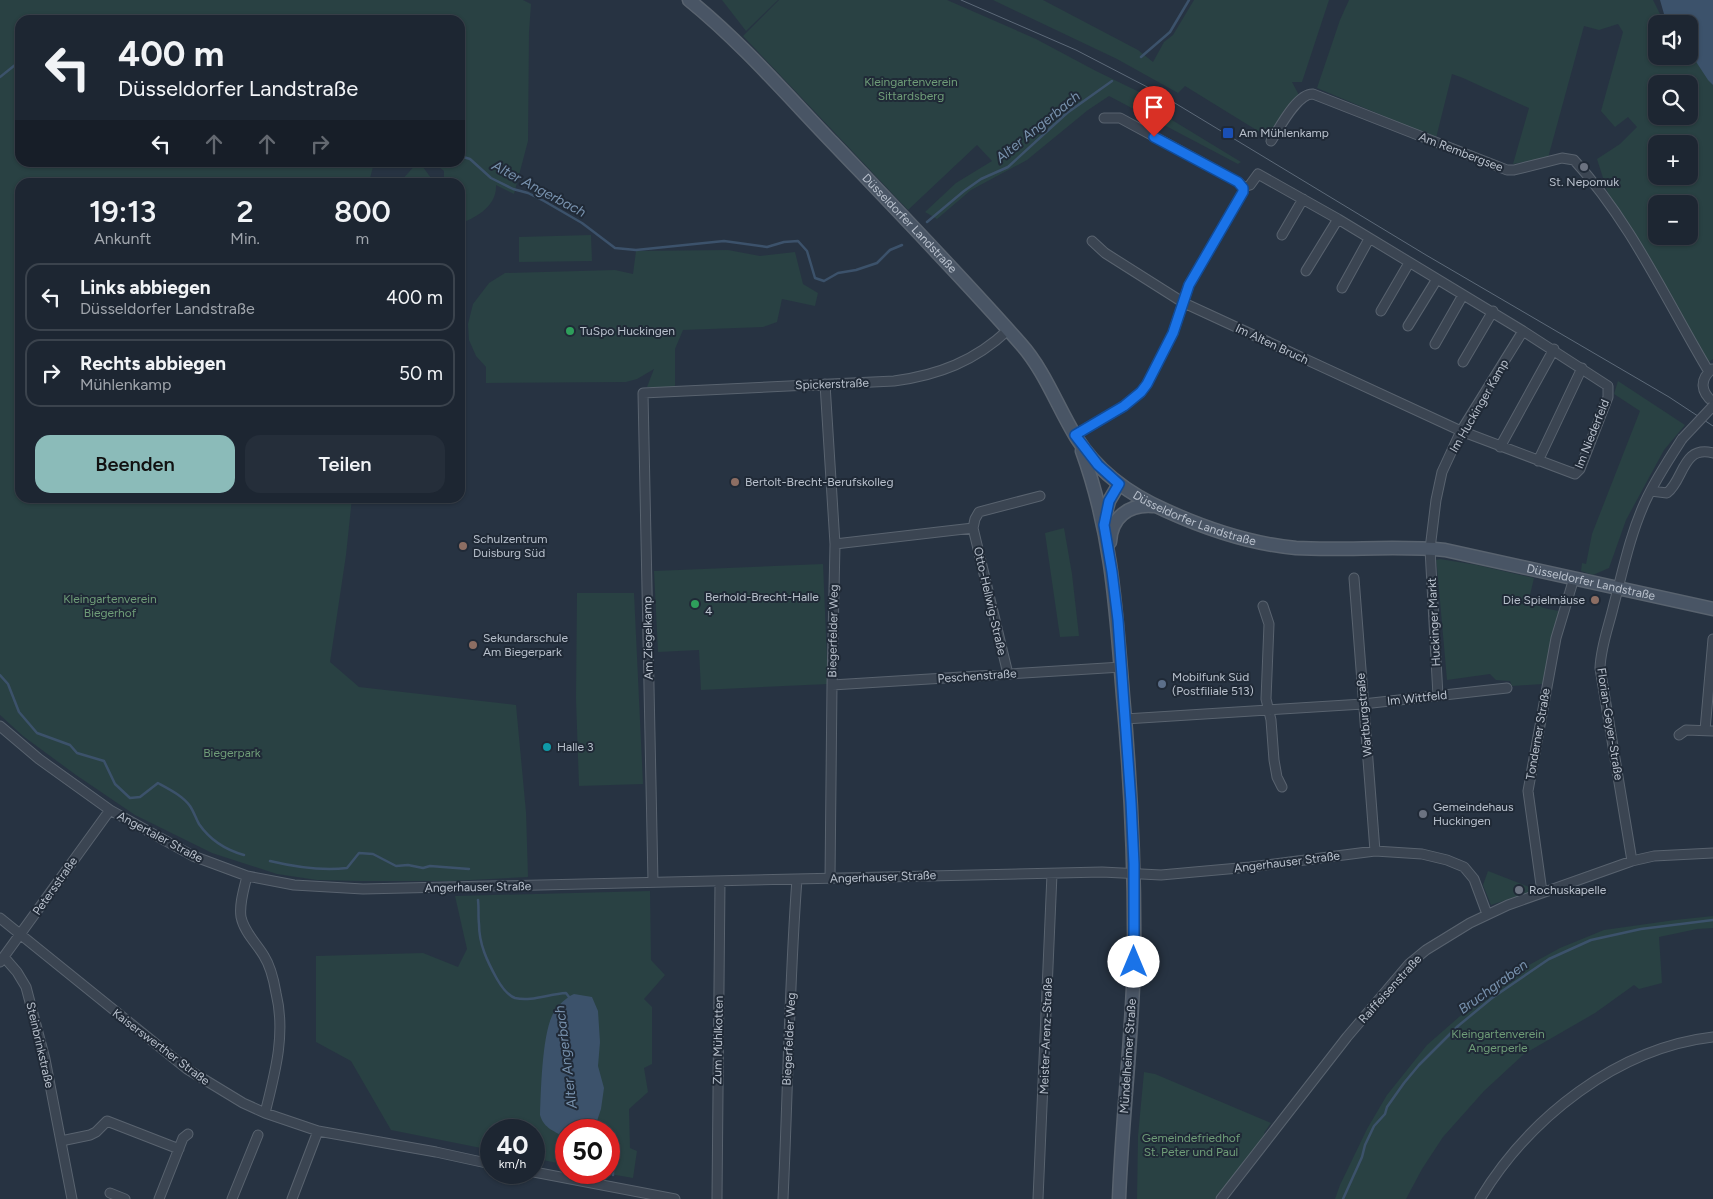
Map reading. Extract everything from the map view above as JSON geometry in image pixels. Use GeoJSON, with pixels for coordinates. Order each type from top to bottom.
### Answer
{"type":"FeatureCollection","features":[{"type":"Feature","properties":{"kind":"main road","name":"Düsseldorfer Landstraße"},"geometry":{"type":"LineString","coordinates":[[689,0],[730,35]]}},
{"type":"Feature","properties":{"kind":"main road","name":"Düsseldorfer Landstraße"},"geometry":{"type":"LineString","coordinates":[[702,0],[730,35],[929,244],[1021,344],[1038,366],[1076,437],[1098,465],[1119,484],[1158,507],[1242,538],[1276,545],[1317,548],[1430,549],[1460,552],[1713,609]]}},
{"type":"Feature","properties":{"kind":"main road","name":"Mündelheimer Straße"},"geometry":{"type":"LineString","coordinates":[[1076,437],[1104,525],[1115,591],[1131,802],[1134,874],[1134,962],[1119,1199]]}},
{"type":"Feature","properties":{"kind":"main road","name":"Mündelheimer Straße"},"geometry":{"type":"LineString","coordinates":[[1104,525],[1109,501],[1119,484]]}},
{"type":"Feature","properties":{"kind":"main road","name":"Mündelheimer Straße"},"geometry":{"type":"LineString","coordinates":[[1109,555],[1112,527],[1118,519],[1137,506],[1158,507]]}},
{"type":"Feature","properties":{"kind":"street","name":"Am Rembergsee"},"geometry":{"type":"LineString","coordinates":[[1271,141],[1291,110],[1301,99],[1309,94],[1313,94],[1507,170],[1562,158],[1574,160],[1613,210],[1630,236],[1711,370]]}},
{"type":"Feature","properties":{"kind":"street"},"geometry":{"type":"LineString","coordinates":[[1076,437],[1124,406],[1141,392],[1155,371],[1173,333],[1189,285],[1243,192],[1243,188],[1238,182],[1120,118],[1104,118]]}},
{"type":"Feature","properties":{"kind":"street"},"geometry":{"type":"LineString","coordinates":[[1243,188],[1250,185],[1258,174],[1338,219],[1409,263],[1493,311],[1523,331]]}},
{"type":"Feature","properties":{"kind":"street"},"geometry":{"type":"LineString","coordinates":[[1282,235],[1303,199]]}},
{"type":"Feature","properties":{"kind":"street"},"geometry":{"type":"LineString","coordinates":[[1306,271],[1338,219]]}},
{"type":"Feature","properties":{"kind":"street"},"geometry":{"type":"LineString","coordinates":[[1342,288],[1369,238]]}},
{"type":"Feature","properties":{"kind":"street","name":"Im Alten Bruch"},"geometry":{"type":"LineString","coordinates":[[1092,241],[1105,253],[1184,303],[1462,431]]}},
{"type":"Feature","properties":{"kind":"street"},"geometry":{"type":"LineString","coordinates":[[1381,311],[1409,263]]}},
{"type":"Feature","properties":{"kind":"street"},"geometry":{"type":"LineString","coordinates":[[1408,326],[1437,279]]}},
{"type":"Feature","properties":{"kind":"street"},"geometry":{"type":"LineString","coordinates":[[1436,344],[1463,295]]}},
{"type":"Feature","properties":{"kind":"street"},"geometry":{"type":"LineString","coordinates":[[1463,362],[1493,311]]}},
{"type":"Feature","properties":{"kind":"street","name":"Spickerstraße"},"geometry":{"type":"LineString","coordinates":[[643,393],[894,381],[921,377],[964,361],[998,340],[1008,330]]}},
{"type":"Feature","properties":{"kind":"street","name":"Im Huckinger Kamp"},"geometry":{"type":"LineString","coordinates":[[1430,549],[1436,500],[1442,472],[1462,431],[1523,331]]}},
{"type":"Feature","properties":{"kind":"street","name":"Im Niederfeld"},"geometry":{"type":"LineString","coordinates":[[1462,431],[1575,474],[1580,469],[1608,397],[1608,386],[1523,331]]}},
{"type":"Feature","properties":{"kind":"street"},"geometry":{"type":"LineString","coordinates":[[1500,447],[1554,350]]}},
{"type":"Feature","properties":{"kind":"street"},"geometry":{"type":"LineString","coordinates":[[1538,461],[1582,368]]}},
{"type":"Feature","properties":{"kind":"street"},"geometry":{"type":"LineString","coordinates":[[1711,370],[1704,380],[1703,388],[1705,395],[1713,404]]}},
{"type":"Feature","properties":{"kind":"street","name":"Biegerfelder Weg"},"geometry":{"type":"LineString","coordinates":[[825,384],[835,544],[830,879]]}},
{"type":"Feature","properties":{"kind":"street","name":"Am Ziegelkamp"},"geometry":{"type":"LineString","coordinates":[[643,393],[653,882]]}},
{"type":"Feature","properties":{"kind":"street","name":"Florian-Geyer-Straße"},"geometry":{"type":"LineString","coordinates":[[1632,861],[1600,668],[1603,642],[1632,537],[1651,491],[1682,439],[1713,404]]}},
{"type":"Feature","properties":{"kind":"street"},"geometry":{"type":"LineString","coordinates":[[1651,491],[1667,493],[1672,489],[1690,458],[1702,452],[1713,453]]}},
{"type":"Feature","properties":{"kind":"street"},"geometry":{"type":"LineString","coordinates":[[835,544],[973,528],[975,519],[980,512],[1040,496]]}},
{"type":"Feature","properties":{"kind":"street","name":"Otto-Hellwig-Straße"},"geometry":{"type":"LineString","coordinates":[[973,528],[1008,674]]}},
{"type":"Feature","properties":{"kind":"street","name":"Huckinger Markt"},"geometry":{"type":"LineString","coordinates":[[1430,549],[1438,696]]}},
{"type":"Feature","properties":{"kind":"street","name":"Wartburgstraße"},"geometry":{"type":"LineString","coordinates":[[1354,578],[1375,851]]}},
{"type":"Feature","properties":{"kind":"street","name":"Tonderner Straße"},"geometry":{"type":"LineString","coordinates":[[1542,892],[1528,791],[1556,638],[1574,578]]}},
{"type":"Feature","properties":{"kind":"street"},"geometry":{"type":"LineString","coordinates":[[1263,606],[1269,624],[1266,699],[1271,720],[1277,777],[1282,788]]}},
{"type":"Feature","properties":{"kind":"street"},"geometry":{"type":"LineString","coordinates":[[1679,736],[1686,730],[1709,730],[1713,638]]}},
{"type":"Feature","properties":{"kind":"street","name":"Peschenstraße"},"geometry":{"type":"LineString","coordinates":[[832,685],[1122,667]]}},
{"type":"Feature","properties":{"kind":"street","name":"Im Wittfeld"},"geometry":{"type":"LineString","coordinates":[[1125,719],[1363,704],[1506,688]]}},
{"type":"Feature","properties":{"kind":"street","name":"Angertaler Straße"},"geometry":{"type":"LineString","coordinates":[[0,726],[39,759],[110,810],[193,856],[246,876]]}},
{"type":"Feature","properties":{"kind":"street","name":"Petersstraße"},"geometry":{"type":"LineString","coordinates":[[2,960],[110,810]]}},
{"type":"Feature","properties":{"kind":"street","name":"Angerhauser Straße"},"geometry":{"type":"LineString","coordinates":[[246,876],[294,885],[363,889],[1117,872],[1161,875],[1250,867],[1375,851],[1422,854],[1447,860],[1464,867],[1474,879],[1487,914]]}},
{"type":"Feature","properties":{"kind":"street","name":"Raiffeisenstraße"},"geometry":{"type":"LineString","coordinates":[[1220,1199],[1347,1037],[1409,964],[1426,950],[1487,914],[1542,892],[1632,861],[1654,856],[1713,853]]}},
{"type":"Feature","properties":{"kind":"street","name":"Meister-Arenz-Straße"},"geometry":{"type":"LineString","coordinates":[[1038,1199],[1052,874]]}},
{"type":"Feature","properties":{"kind":"street"},"geometry":{"type":"LineString","coordinates":[[246,876],[241,918],[247,932],[269,967],[277,995],[279,1015],[281,1041],[265,1114]]}},
{"type":"Feature","properties":{"kind":"street","name":"Biegerfelder Weg"},"geometry":{"type":"LineString","coordinates":[[782,1199],[797,879]]}},
{"type":"Feature","properties":{"kind":"street","name":"Zum Mühlkotten"},"geometry":{"type":"LineString","coordinates":[[717,1199],[720,881]]}},
{"type":"Feature","properties":{"kind":"street","name":"Kaiserswerther Straße"},"geometry":{"type":"LineString","coordinates":[[0,918],[187,1069],[219,1090],[265,1114],[318,1131],[480,1162]]}},
{"type":"Feature","properties":{"kind":"street","name":"Steinbrinkstraße"},"geometry":{"type":"LineString","coordinates":[[2,960],[17,972],[26,987],[45,1059],[72,1199]]}},
{"type":"Feature","properties":{"kind":"street"},"geometry":{"type":"LineString","coordinates":[[1480,1199],[1503,1165],[1523,1142],[1564,1103],[1598,1079],[1616,1068],[1646,1055],[1677,1044],[1713,1038]]}},
{"type":"Feature","properties":{"kind":"street"},"geometry":{"type":"LineString","coordinates":[[61,1140],[90,1136],[107,1121],[178,1149]]}},
{"type":"Feature","properties":{"kind":"street"},"geometry":{"type":"LineString","coordinates":[[292,1199],[318,1131]]}},
{"type":"Feature","properties":{"kind":"street"},"geometry":{"type":"LineString","coordinates":[[159,1199],[178,1149],[183,1138],[188,1134]]}},
{"type":"Feature","properties":{"kind":"street"},"geometry":{"type":"LineString","coordinates":[[232,1199],[258,1135]]}},
{"type":"Feature","properties":{"kind":"street"},"geometry":{"type":"LineString","coordinates":[[545,1174],[675,1199]]}},
{"type":"Feature","properties":{"kind":"street"},"geometry":{"type":"LineString","coordinates":[[110,1193],[125,1199]]}},
{"type":"Feature","properties":{"kind":"green space","name":"Biegerpark"},"geometry":{"type":"Polygon","coordinates":[[[0,0],[523,0],[531,4],[528,141],[514,194],[496,185],[494,198],[486,209],[465,222],[465,178],[444,178],[444,171],[439,167],[465,167],[465,15],[15,15],[15,167],[373,167],[370,178],[15,178],[15,503],[351,503],[346,555],[330,662],[359,687],[516,705],[526,812],[528,877],[451,881],[360,881],[317,880],[277,874],[212,853],[135,815],[23,736],[0,715],[0,0]]]}},
{"type":"Feature","properties":{"kind":"green space"},"geometry":{"type":"Polygon","coordinates":[[[722,0],[778,0],[746,31],[722,0]]]}},
{"type":"Feature","properties":{"kind":"green space","name":"Kleingartenverein Sittardsberg"},"geometry":{"type":"Polygon","coordinates":[[[779,0],[947,0],[1036,39],[1166,105],[1172,120],[1241,162],[1238,164],[1109,96],[1088,110],[1027,160],[971,190],[937,219],[925,212],[956,183],[992,161],[977,145],[908,210],[743,36],[779,0]]]}},
{"type":"Feature","properties":{"kind":"green space"},"geometry":{"type":"Polygon","coordinates":[[[993,0],[1043,0],[1138,50],[1153,62],[1164,42],[1173,35],[1194,0],[1329,0],[1302,82],[1292,82],[1301,99],[1275,135],[1268,129],[1258,131],[1185,86],[1178,93],[1117,59],[993,0]]]}},
{"type":"Feature","properties":{"kind":"green space"},"geometry":{"type":"Polygon","coordinates":[[[1349,0],[1653,0],[1660,15],[1648,15],[1648,65],[1698,64],[1713,85],[1713,359],[1707,363],[1611,203],[1597,159],[1620,144],[1637,127],[1628,117],[1615,127],[1601,111],[1623,32],[1618,24],[1599,30],[1584,26],[1548,158],[1513,164],[1529,108],[1452,74],[1436,138],[1317,88],[1340,20],[1349,0]]]}},
{"type":"Feature","properties":{"kind":"green space"},"geometry":{"type":"Polygon","coordinates":[[[414,167],[423,167],[431,178],[404,178],[414,167]]]}},
{"type":"Feature","properties":{"kind":"green space"},"geometry":{"type":"Polygon","coordinates":[[[591,235],[592,261],[519,262],[519,237],[591,235]]]}},
{"type":"Feature","properties":{"kind":"green space","name":"TuSpo Huckingen"},"geometry":{"type":"Polygon","coordinates":[[[728,250],[760,256],[795,252],[803,284],[818,293],[815,306],[782,299],[777,322],[763,327],[683,330],[675,349],[675,387],[647,387],[654,369],[637,379],[626,382],[486,383],[486,367],[476,356],[469,340],[468,324],[473,304],[489,283],[505,273],[615,270],[633,274],[636,251],[728,250]]]}},
{"type":"Feature","properties":{"kind":"green space"},"geometry":{"type":"Polygon","coordinates":[[[1618,381],[1685,425],[1664,450],[1626,520],[1609,568],[1593,575],[1581,571],[1582,563],[1586,564],[1592,534],[1640,411],[1614,394],[1618,381]]]}},
{"type":"Feature","properties":{"kind":"green space"},"geometry":{"type":"Polygon","coordinates":[[[1064,528],[1072,574],[1079,636],[1060,637],[1045,533],[1064,528]]]}},
{"type":"Feature","properties":{"kind":"green space"},"geometry":{"type":"Polygon","coordinates":[[[1440,559],[1534,578],[1530,595],[1533,600],[1542,607],[1559,611],[1543,684],[1512,686],[1510,681],[1496,680],[1490,674],[1447,680],[1436,560],[1440,559]]]}},
{"type":"Feature","properties":{"kind":"green space"},"geometry":{"type":"Polygon","coordinates":[[[823,564],[828,684],[701,690],[699,650],[658,652],[654,571],[823,564]]]}},
{"type":"Feature","properties":{"kind":"green space"},"geometry":{"type":"Polygon","coordinates":[[[577,593],[634,593],[643,784],[579,786],[576,699],[577,593]]]}},
{"type":"Feature","properties":{"kind":"green space"},"geometry":{"type":"Polygon","coordinates":[[[1488,871],[1537,890],[1491,905],[1483,885],[1488,871]]]}},
{"type":"Feature","properties":{"kind":"green space"},"geometry":{"type":"Polygon","coordinates":[[[650,891],[651,960],[665,975],[644,999],[652,1007],[652,1064],[644,1068],[648,1092],[629,1109],[630,1148],[637,1151],[633,1178],[620,1176],[620,1119],[555,1119],[555,1163],[545,1160],[545,1119],[480,1119],[480,1148],[391,1130],[351,1061],[316,1042],[316,956],[423,953],[458,967],[467,949],[455,896],[650,891]]]}},
{"type":"Feature","properties":{"kind":"green space","name":"Kleingartenverein Angerperle"},"geometry":{"type":"Polygon","coordinates":[[[1713,916],[1713,928],[1697,929],[1659,937],[1662,983],[1639,989],[1634,985],[1595,1013],[1524,1054],[1484,1091],[1443,1137],[1422,1169],[1406,1199],[1335,1199],[1367,1129],[1387,1095],[1427,1045],[1509,976],[1560,948],[1604,930],[1713,916]]]}},
{"type":"Feature","properties":{"kind":"green space","name":"Gemeindefriedhof St. Peter und Paul"},"geometry":{"type":"Polygon","coordinates":[[[1144,1072],[1155,1074],[1271,1123],[1264,1133],[1266,1134],[1215,1199],[1137,1199],[1138,1136],[1144,1072]]]}},
{"type":"Feature","properties":{"kind":"water"},"geometry":{"type":"Polygon","coordinates":[[[1660,0],[1713,0],[1713,85],[1698,65],[1698,15],[1664,14],[1660,0]]]}},
{"type":"Feature","properties":{"kind":"water"},"geometry":{"type":"Polygon","coordinates":[[[574,994],[592,997],[598,1011],[600,1042],[598,1066],[604,1088],[598,1119],[555,1119],[555,1132],[545,1125],[545,1119],[542,1119],[540,1115],[542,1077],[550,1021],[554,1012],[566,999],[574,994]]]}},
{"type":"Feature","properties":{"kind":"waterway","name":"Alter Angerbach"},"geometry":{"type":"LineString","coordinates":[[1141,57],[1170,32],[1189,0]]}},
{"type":"Feature","properties":{"kind":"waterway","name":"Alter Angerbach"},"geometry":{"type":"LineString","coordinates":[[0,77],[15,65]]}},
{"type":"Feature","properties":{"kind":"waterway","name":"Alter Angerbach"},"geometry":{"type":"LineString","coordinates":[[927,222],[981,179],[1008,167],[1067,113],[1112,81]]}},
{"type":"Feature","properties":{"kind":"waterway","name":"Alter Angerbach"},"geometry":{"type":"LineString","coordinates":[[465,158],[470,159],[491,178],[513,189],[528,193],[582,223],[615,248],[636,250],[724,241],[767,247],[784,242],[798,241],[807,251],[815,278],[824,281],[838,273],[856,270],[877,263],[890,250],[902,245]]}},
{"type":"Feature","properties":{"kind":"waterway","name":"Alter Angerbach"},"geometry":{"type":"LineString","coordinates":[[0,675],[8,684],[19,712],[37,733],[70,745],[77,753],[104,761],[115,784],[130,798],[140,797],[158,783],[171,790],[187,802],[203,830],[213,840],[244,855]]}},
{"type":"Feature","properties":{"kind":"waterway","name":"Alter Angerbach"},"geometry":{"type":"LineString","coordinates":[[270,861],[308,868],[347,868],[359,853],[373,854],[396,866],[469,869]]}},
{"type":"Feature","properties":{"kind":"waterway","name":"Alter Angerbach"},"geometry":{"type":"LineString","coordinates":[[478,900],[479,931],[482,945],[493,972],[507,993],[512,997],[521,999],[566,993],[569,997]]}},
{"type":"Feature","properties":{"kind":"waterway","name":"Bruchgraben"},"geometry":{"type":"LineString","coordinates":[[1343,1199],[1374,1126],[1385,1114],[1387,1107],[1404,1083],[1458,1026],[1492,998],[1549,959],[1591,940],[1641,929],[1713,920]]}},
{"type":"Feature","properties":{"kind":"tram line"},"geometry":{"type":"LineString","coordinates":[[961,0],[1076,50],[1155,91],[1426,255],[1669,397],[1713,426]]}},
{"type":"Feature","properties":{"kind":"place","name":"Am Mühlenkamp"},"geometry":{"type":"Point","coordinates":[1228,133]}},
{"type":"Feature","properties":{"kind":"place","name":"St. Nepomuk"},"geometry":{"type":"Point","coordinates":[1584,167]}},
{"type":"Feature","properties":{"kind":"place","name":"TuSpo Huckingen"},"geometry":{"type":"Point","coordinates":[570,331]}},
{"type":"Feature","properties":{"kind":"place","name":"Bertolt-Brecht-Berufskolleg"},"geometry":{"type":"Point","coordinates":[735,482]}},
{"type":"Feature","properties":{"kind":"place","name":"Schulzentrum Duisburg Süd"},"geometry":{"type":"Point","coordinates":[463,546]}},
{"type":"Feature","properties":{"kind":"place","name":"Die Spielmäuse"},"geometry":{"type":"Point","coordinates":[1595,600]}},
{"type":"Feature","properties":{"kind":"place","name":"Berhold-Brecht-Halle 4"},"geometry":{"type":"Point","coordinates":[695,604]}},
{"type":"Feature","properties":{"kind":"place","name":"Sekundarschule Am Biegerpark"},"geometry":{"type":"Point","coordinates":[473,645]}},
{"type":"Feature","properties":{"kind":"place","name":"Mobilfunk Süd (Postfiliale 513)"},"geometry":{"type":"Point","coordinates":[1162,684]}},
{"type":"Feature","properties":{"kind":"place","name":"Halle 3"},"geometry":{"type":"Point","coordinates":[547,747]}},
{"type":"Feature","properties":{"kind":"place","name":"Gemeindehaus Huckingen"},"geometry":{"type":"Point","coordinates":[1423,814]}},
{"type":"Feature","properties":{"kind":"place","name":"Rochuskapelle"},"geometry":{"type":"Point","coordinates":[1519,890]}},
{"type":"Feature","properties":{"kind":"route"},"geometry":{"type":"LineString","coordinates":[[1134,962],[1134,864],[1122,667],[1115,591],[1104,525],[1109,501],[1119,484],[1098,465],[1075,435],[1124,406],[1141,392],[1147,384],[1173,333],[1189,285],[1243,192],[1243,188],[1238,182],[1154,137]]}},
{"type":"Feature","properties":{"kind":"park label","name":"Kleingartenverein Biegerhof"},"geometry":{"type":"Point","coordinates":[110,606]}}]}
